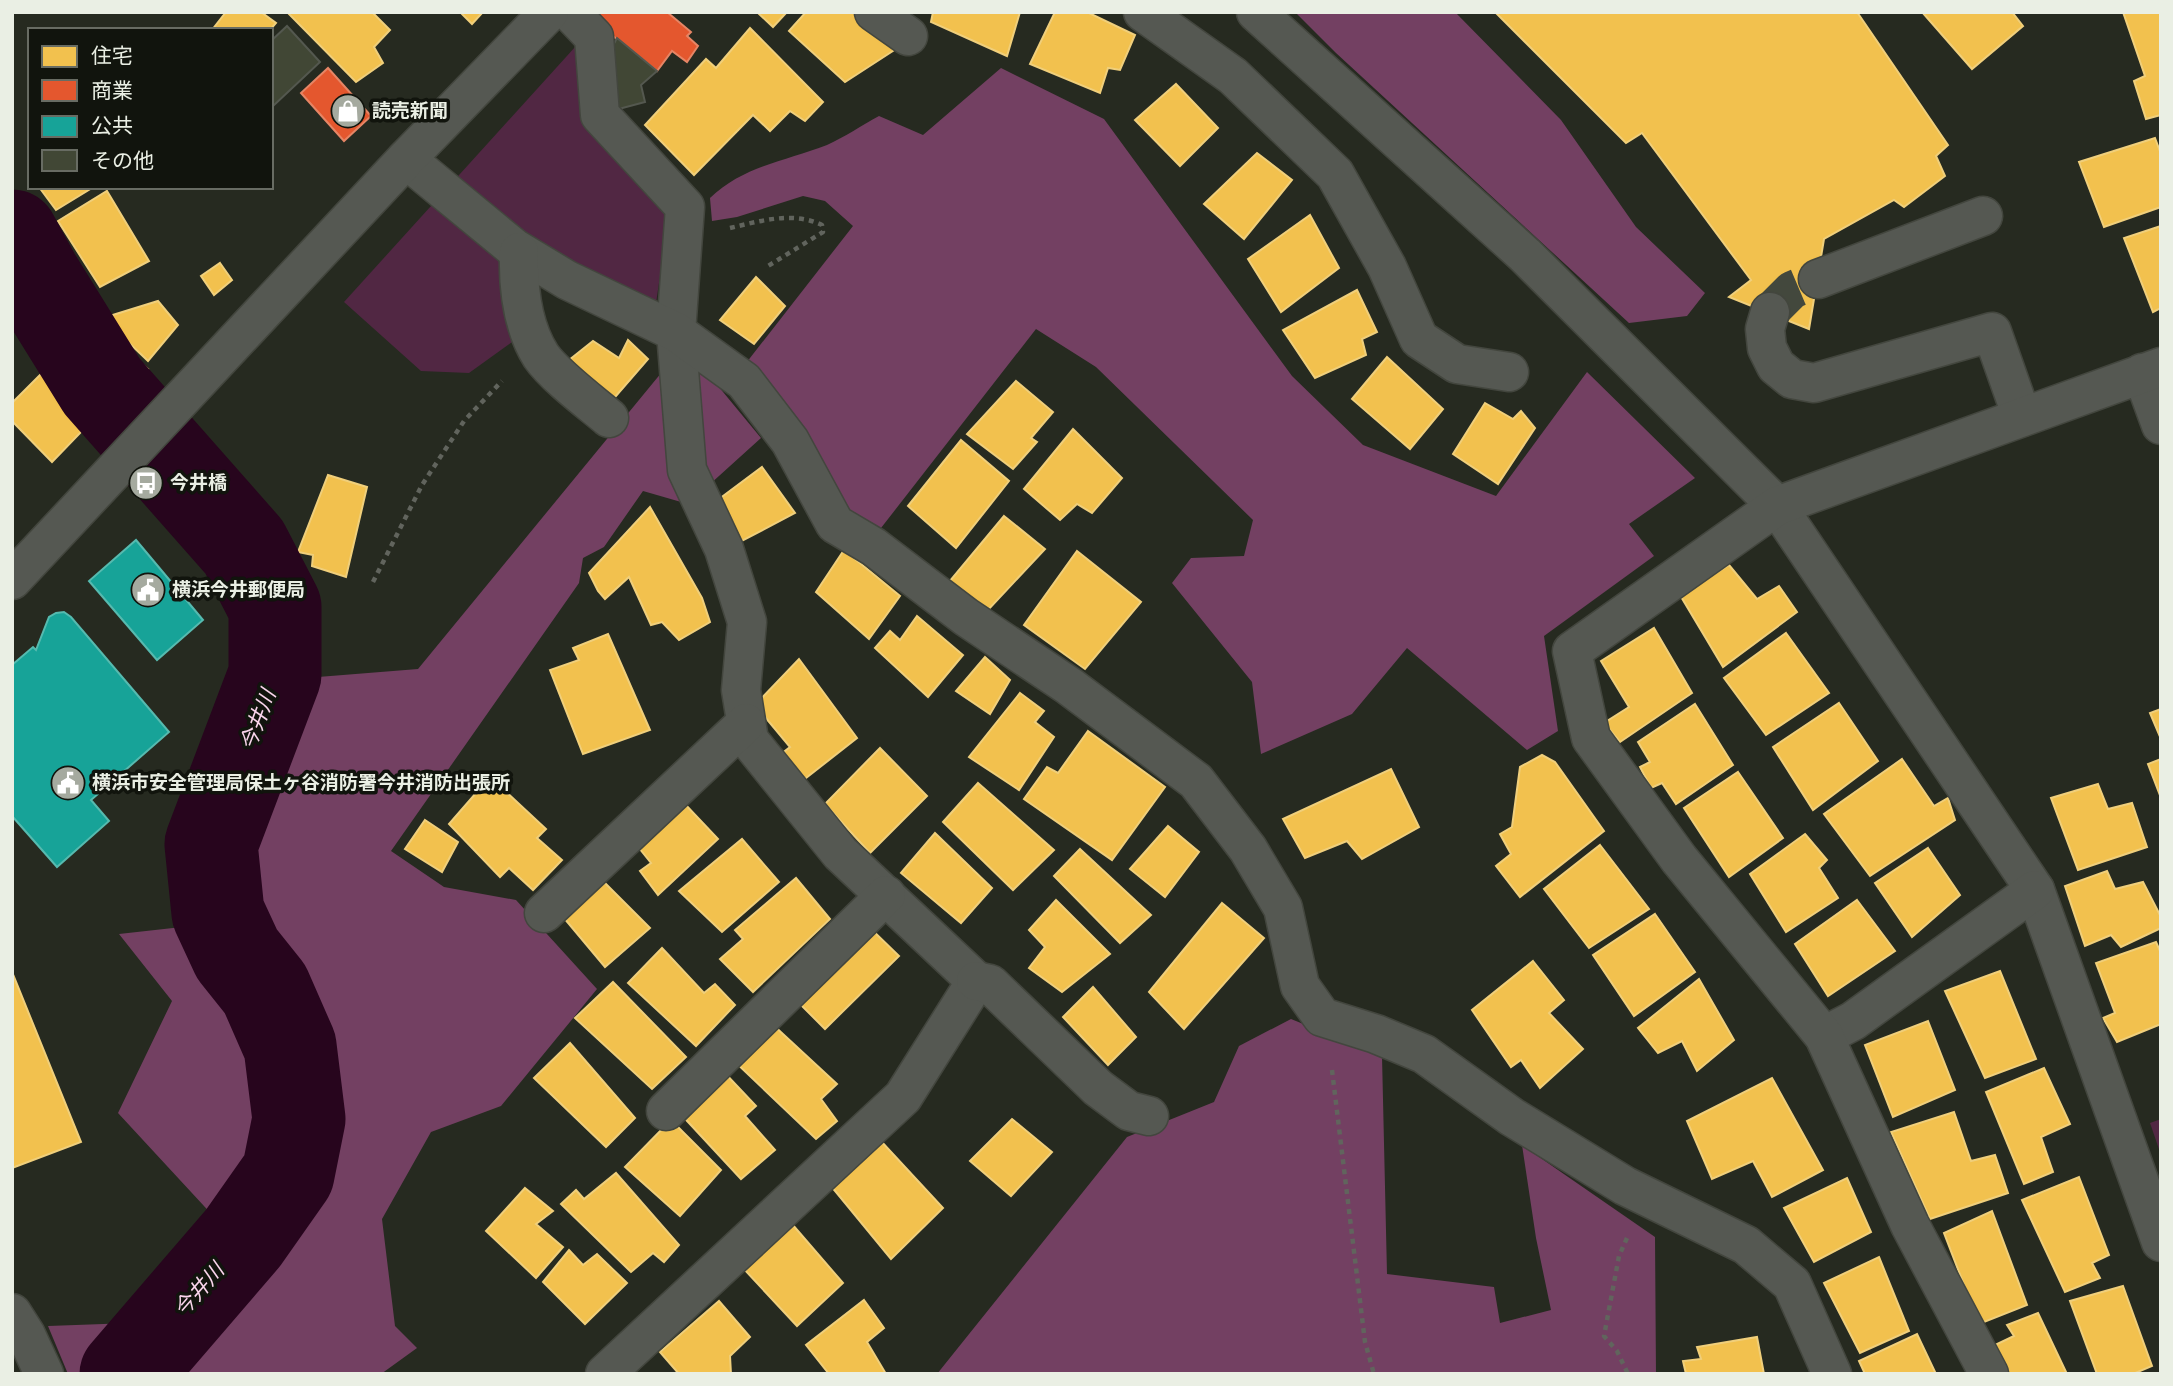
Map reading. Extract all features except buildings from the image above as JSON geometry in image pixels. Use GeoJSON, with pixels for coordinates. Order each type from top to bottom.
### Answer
{"type":"FeatureCollection","features":[{"type":"Feature","properties":{"kind":"street"},"geometry":{"type":"LineString","coordinates":[[12,580],[406,159],[549,12]]}},
{"type":"Feature","properties":{"kind":"street"},"geometry":{"type":"LineString","coordinates":[[570,12],[594,37],[600,115],[685,207],[676,332],[687,470],[724,549],[747,622],[744,707],[749,740],[840,853],[976,981],[990,984],[1098,1088],[1129,1111],[1149,1116]]}},
{"type":"Feature","properties":{"kind":"street"},"geometry":{"type":"LineString","coordinates":[[874,12],[883,21],[908,36]]}},
{"type":"Feature","properties":{"kind":"street"},"geometry":{"type":"LineString","coordinates":[[1143,12],[1233,76],[1335,174],[1387,267],[1419,339],[1457,364],[1508,372]]}},
{"type":"Feature","properties":{"kind":"street"},"geometry":{"type":"LineString","coordinates":[[1256,12],[1525,255],[1777,506],[2035,890],[2161,1242]]}},
{"type":"Feature","properties":{"kind":"street"},"geometry":{"type":"LineString","coordinates":[[406,159],[519,251],[567,280],[676,332],[744,381],[790,441],[835,524],[874,547],[966,617],[1069,686],[1196,781],[1248,849],[1283,908],[1300,986],[1322,1017],[1376,1034],[1424,1054],[1511,1117],[1625,1186],[1746,1245],[1792,1284],[1832,1374]]}},
{"type":"Feature","properties":{"kind":"street"},"geometry":{"type":"LineString","coordinates":[[1818,279],[1983,216]]}},
{"type":"Feature","properties":{"kind":"street"},"geometry":{"type":"LineString","coordinates":[[519,251],[518,280],[526,319],[542,356],[609,418]]}},
{"type":"Feature","properties":{"kind":"street"},"geometry":{"type":"LineString","coordinates":[[1770,312],[1765,329],[1767,348],[1776,366],[1792,379],[1814,383],[1992,332],[2022,417]]}},
{"type":"Feature","properties":{"kind":"street"},"geometry":{"type":"LineString","coordinates":[[1989,1374],[1910,1225],[1824,1036],[1679,859],[1591,738],[1572,651],[1777,506],[2152,370],[2161,425]]}},
{"type":"Feature","properties":{"kind":"street"},"geometry":{"type":"LineString","coordinates":[[544,913],[744,707]]}},
{"type":"Feature","properties":{"kind":"street"},"geometry":{"type":"LineString","coordinates":[[1824,1036],[1853,1021],[2035,890]]}},
{"type":"Feature","properties":{"kind":"street"},"geometry":{"type":"LineString","coordinates":[[666,1111],[886,895]]}},
{"type":"Feature","properties":{"kind":"street"},"geometry":{"type":"LineString","coordinates":[[604,1374],[903,1097],[976,981]]}},
{"type":"Feature","properties":{"kind":"street"},"geometry":{"type":"LineString","coordinates":[[19,1324],[44,1374]]}},
{"type":"Feature","properties":{"kind":"path"},"geometry":{"type":"LineString","coordinates":[[726,229],[785,218],[808,218],[822,225],[824,232],[768,266]]}},
{"type":"Feature","properties":{"kind":"path"},"geometry":{"type":"LineString","coordinates":[[373,582],[422,485],[464,421],[506,377],[542,356]]}},
{"type":"Feature","properties":{"kind":"path"},"geometry":{"type":"LineString","coordinates":[[1322,1017],[1330,1052],[1365,1342],[1374,1374]]}},
{"type":"Feature","properties":{"kind":"path"},"geometry":{"type":"LineString","coordinates":[[1628,1374],[1617,1351],[1604,1336],[1619,1256],[1634,1222],[1649,1198]]}},
{"type":"Feature","properties":{"kind":"shaded area"},"geometry":{"type":"Polygon","coordinates":[[[1295,12],[1455,12],[1561,120],[1636,227],[1705,293],[1687,316],[1629,323],[1295,12]]]}},
{"type":"Feature","properties":{"kind":"shaded area"},"geometry":{"type":"Polygon","coordinates":[[[576,46],[670,208],[655,310],[511,237],[519,337],[469,373],[421,371],[344,302],[576,46]]]}},
{"type":"Feature","properties":{"kind":"shaded area"},"geometry":{"type":"Polygon","coordinates":[[[1001,68],[1104,119],[1292,376],[1363,445],[1496,496],[1587,372],[1695,478],[1629,524],[1654,556],[1544,636],[1558,731],[1527,750],[1407,648],[1352,714],[1261,754],[1252,682],[1172,583],[1191,558],[1244,556],[1253,520],[1096,367],[1036,329],[874,537],[836,513],[743,367],[853,226],[825,201],[803,196],[737,217],[712,221],[710,198],[736,178],[827,145],[879,116],[923,135],[1001,68]]]}},
{"type":"Feature","properties":{"kind":"shaded area"},"geometry":{"type":"Polygon","coordinates":[[[695,358],[761,438],[688,504],[643,491],[604,547],[583,558],[579,583],[391,851],[444,887],[516,900],[597,989],[501,1106],[431,1132],[382,1219],[395,1326],[417,1348],[381,1374],[68,1374],[48,1326],[131,1323],[232,1292],[216,1219],[118,1113],[172,1001],[119,934],[209,924],[170,832],[227,749],[244,637],[182,527],[187,454],[258,514],[303,610],[318,677],[418,669],[671,361],[695,358]]]}},
{"type":"Feature","properties":{"kind":"shaded area"},"geometry":{"type":"Polygon","coordinates":[[[1291,1019],[1382,1056],[1387,1274],[1494,1287],[1500,1323],[1551,1310],[1536,1238],[1522,1145],[1655,1237],[1656,1374],[937,1374],[1127,1137],[1214,1102],[1239,1046],[1291,1019]]]}},
{"type":"Feature","properties":{"kind":"shaded area"},"geometry":{"type":"Polygon","coordinates":[[[2161,1119],[2161,1155],[2150,1123],[2161,1119]]]}},
{"type":"Feature","properties":{"kind":"waterway","name":"今井川"},"geometry":{"type":"LineString","coordinates":[[12,236],[102,386],[244,547],[275,607],[275,675],[211,844],[218,913],[237,954],[265,989],[290,1046],[299,1119],[288,1174],[243,1238],[126,1374]]}},
{"type":"Feature","properties":{"kind":"tunnel"},"geometry":{"type":"LineString","coordinates":[[1770,312],[1792,290],[1818,279]]}},
{"type":"Feature","properties":{"kind":"place","name":"読売新聞"},"geometry":{"type":"Point","coordinates":[348,111]}},
{"type":"Feature","properties":{"kind":"place","name":"今井橋"},"geometry":{"type":"Point","coordinates":[146,483]}},
{"type":"Feature","properties":{"kind":"place","name":"横浜今井郵便局"},"geometry":{"type":"Point","coordinates":[148,590]}},
{"type":"Feature","properties":{"kind":"place","name":"横浜市安全管理局保土ヶ谷消防署今井消防出張所"},"geometry":{"type":"Point","coordinates":[68,783]}}]}
